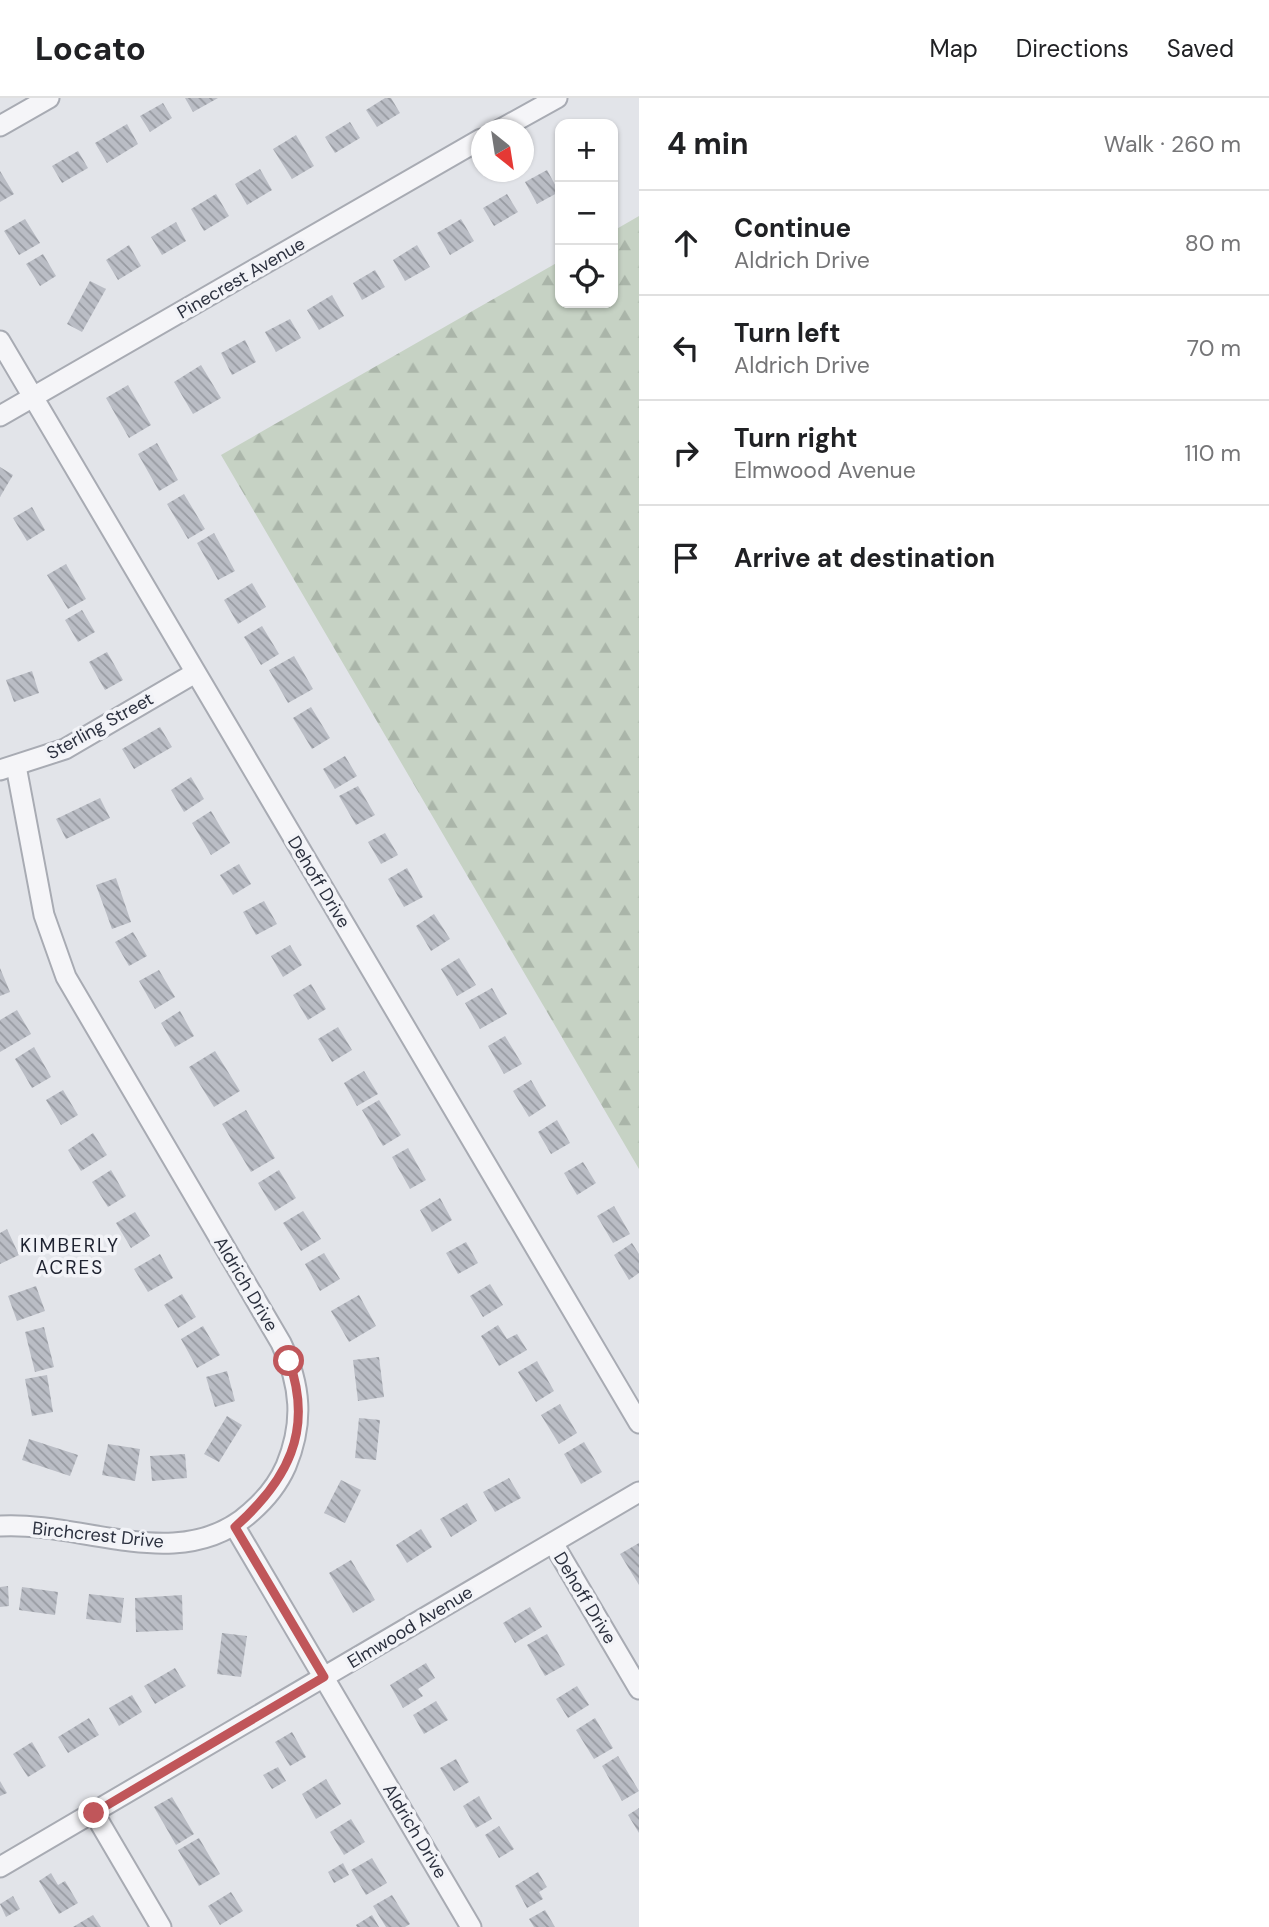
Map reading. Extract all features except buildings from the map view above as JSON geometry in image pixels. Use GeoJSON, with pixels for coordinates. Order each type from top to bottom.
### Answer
{"type":"FeatureCollection","features":[{"type":"Feature","properties":{"kind":"street"},"geometry":{"type":"LineString","coordinates":[[0,126],[49,98]]}},
{"type":"Feature","properties":{"kind":"street"},"geometry":{"type":"LineString","coordinates":[[519,119],[557,98]]}},
{"type":"Feature","properties":{"kind":"street","name":"Pinecrest Avenue"},"geometry":{"type":"LineString","coordinates":[[0,416],[471,145]]}},
{"type":"Feature","properties":{"kind":"street","name":"Dehoff Drive"},"geometry":{"type":"LineString","coordinates":[[0,341],[639,1423]]}},
{"type":"Feature","properties":{"kind":"street","name":"Sterling Street"},"geometry":{"type":"LineString","coordinates":[[8,768],[65,749],[195,673]]}},
{"type":"Feature","properties":{"kind":"street","name":"Aldrich Drive"},"geometry":{"type":"LineString","coordinates":[[8,768],[44,915],[66,977],[281,1343],[293,1372],[299,1408],[293,1447],[282,1476],[267,1497],[235,1527],[471,1927]]}},
{"type":"Feature","properties":{"kind":"street","name":"Elmwood Avenue"},"geometry":{"type":"LineString","coordinates":[[0,1867],[639,1492]]}},
{"type":"Feature","properties":{"kind":"street","name":"Birchcrest Drive"},"geometry":{"type":"LineString","coordinates":[[0,1527],[165,1543],[208,1538],[235,1527]]}},
{"type":"Feature","properties":{"kind":"street","name":"Dehoff Drive"},"geometry":{"type":"LineString","coordinates":[[553,1543],[639,1689]]}},
{"type":"Feature","properties":{"kind":"street"},"geometry":{"type":"LineString","coordinates":[[94,1813],[161,1927]]}},
{"type":"Feature","properties":{"kind":"green space"},"geometry":{"type":"Polygon","coordinates":[[[639,216],[639,1169],[221,455],[555,264],[555,308],[618,308],[618,228],[639,216]]]}},
{"type":"Feature","properties":{"kind":"district","name":"KIMBERLY ACRES"},"geometry":{"type":"Point","coordinates":[70,1256]}},
{"type":"Feature","properties":{"kind":"route"},"geometry":{"type":"LineString","coordinates":[[94,1813],[324,1677],[235,1527],[267,1497],[282,1476],[293,1447],[299,1408],[289,1361]]}}]}
